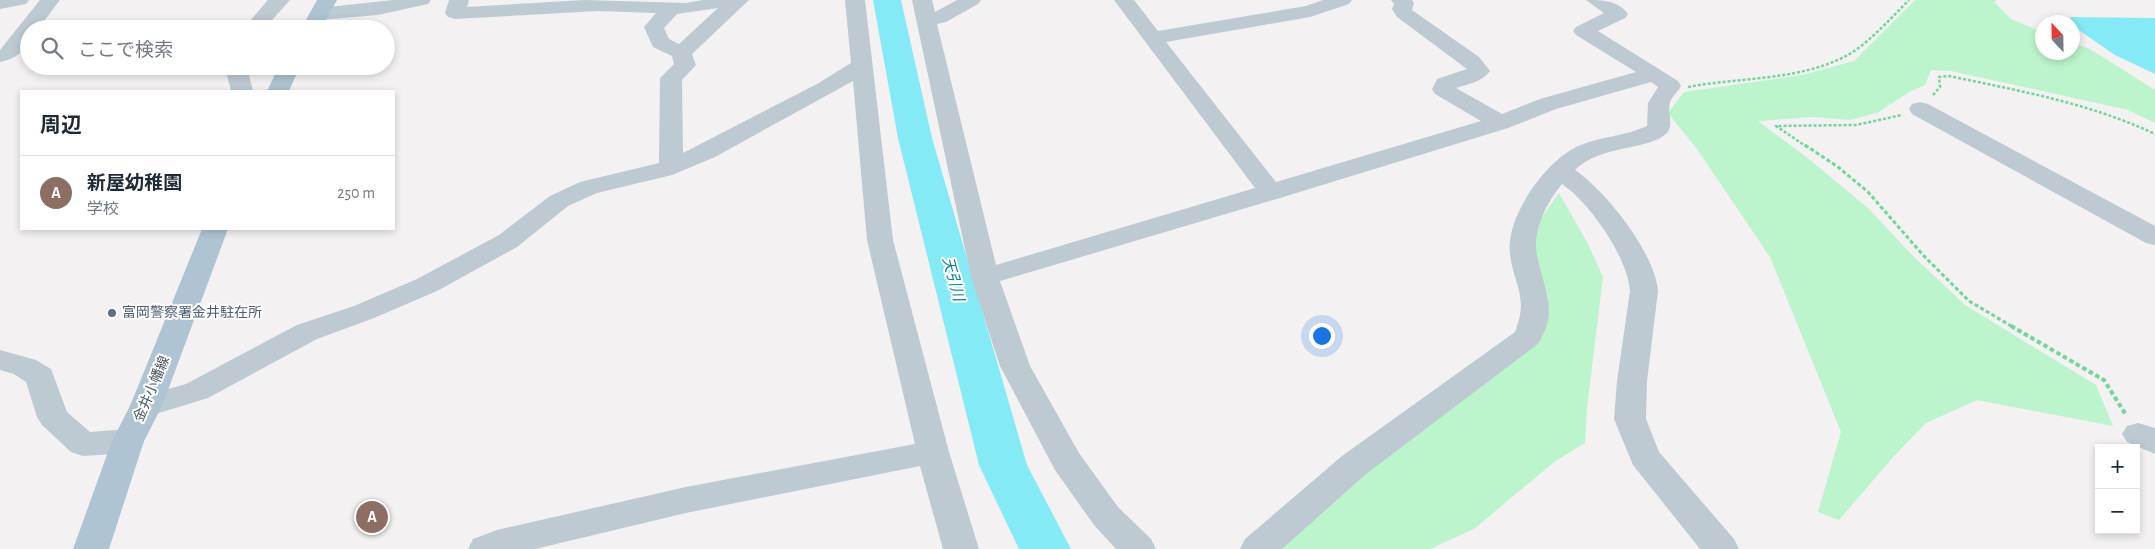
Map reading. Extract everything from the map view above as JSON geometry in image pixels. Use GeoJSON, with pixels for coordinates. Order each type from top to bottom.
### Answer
{"type":"FeatureCollection","features":[{"type":"Feature","properties":{"kind":"main road"},"geometry":{"type":"LineString","coordinates":[[278,90],[286,75]]}},
{"type":"Feature","properties":{"kind":"main road","name":"金井小幡線"},"geometry":{"type":"LineString","coordinates":[[91,549],[128,441],[146,406],[215,230]]}},
{"type":"Feature","properties":{"kind":"street"},"geometry":{"type":"LineString","coordinates":[[0,3],[20,0]]}},
{"type":"Feature","properties":{"kind":"street"},"geometry":{"type":"LineString","coordinates":[[34,20],[50,0]]}},
{"type":"Feature","properties":{"kind":"street"},"geometry":{"type":"LineString","coordinates":[[260,20],[271,7],[280,0]]}},
{"type":"Feature","properties":{"kind":"street"},"geometry":{"type":"LineString","coordinates":[[319,14],[378,9],[421,0]]}},
{"type":"Feature","properties":{"kind":"street"},"geometry":{"type":"LineString","coordinates":[[459,0],[455,13],[598,5],[686,9],[732,0]]}},
{"type":"Feature","properties":{"kind":"street"},"geometry":{"type":"LineString","coordinates":[[681,53],[739,0]]}},
{"type":"Feature","properties":{"kind":"street"},"geometry":{"type":"LineString","coordinates":[[855,0],[880,240],[933,452],[961,549]]}},
{"type":"Feature","properties":{"kind":"street"},"geometry":{"type":"LineString","coordinates":[[924,10],[939,18],[971,0]]}},
{"type":"Feature","properties":{"kind":"street"},"geometry":{"type":"LineString","coordinates":[[1124,0],[1271,193]]}},
{"type":"Feature","properties":{"kind":"street"},"geometry":{"type":"LineString","coordinates":[[1154,38],[1310,11],[1342,0]]}},
{"type":"Feature","properties":{"kind":"street"},"geometry":{"type":"LineString","coordinates":[[1401,0],[1404,3],[1402,9],[1404,13],[1472,62],[1479,71],[1467,78],[1445,84],[1443,89],[1500,123]]}},
{"type":"Feature","properties":{"kind":"street"},"geometry":{"type":"LineString","coordinates":[[1596,0],[1618,14],[1583,31],[1662,80]]}},
{"type":"Feature","properties":{"kind":"street"},"geometry":{"type":"LineString","coordinates":[[671,167],[670,78],[685,65],[681,53],[660,43],[654,27],[672,8]]}},
{"type":"Feature","properties":{"kind":"street"},"geometry":{"type":"LineString","coordinates":[[924,10],[985,278],[1015,366],[1067,461],[1106,516],[1138,549]]}},
{"type":"Feature","properties":{"kind":"street"},"geometry":{"type":"LineString","coordinates":[[0,56],[8,54],[20,39]]}},
{"type":"Feature","properties":{"kind":"street"},"geometry":{"type":"LineString","coordinates":[[146,406],[197,391],[307,332],[428,285],[508,241],[559,201],[589,187],[671,167],[715,147],[825,89],[862,65]]}},
{"type":"Feature","properties":{"kind":"street"},"geometry":{"type":"LineString","coordinates":[[238,75],[242,90]]}},
{"type":"Feature","properties":{"kind":"street"},"geometry":{"type":"LineString","coordinates":[[985,278],[1500,123],[1548,104],[1662,80]]}},
{"type":"Feature","properties":{"kind":"street"},"geometry":{"type":"LineString","coordinates":[[1258,549],[1354,465],[1528,336],[1536,317],[1536,294],[1522,251],[1528,220],[1548,184],[1578,155],[1596,148],[1645,137],[1658,128],[1662,80]]}},
{"type":"Feature","properties":{"kind":"street"},"geometry":{"type":"LineString","coordinates":[[1920,109],[2155,237]]}},
{"type":"Feature","properties":{"kind":"street"},"geometry":{"type":"LineString","coordinates":[[1561,172],[1580,184],[1607,213],[1643,276],[1644,290],[1632,380],[1630,419],[1645,457],[1721,549]]}},
{"type":"Feature","properties":{"kind":"street"},"geometry":{"type":"LineString","coordinates":[[0,360],[25,367],[40,376],[53,417],[83,444],[128,441]]}},
{"type":"Feature","properties":{"kind":"street"},"geometry":{"type":"LineString","coordinates":[[486,549],[497,544],[686,500],[933,452]]}},
{"type":"Feature","properties":{"kind":"path"},"geometry":{"type":"LineString","coordinates":[[1662,80],[1685,88],[1723,80],[1800,72],[1847,56],[1883,26],[1909,0]]}},
{"type":"Feature","properties":{"kind":"path"},"geometry":{"type":"LineString","coordinates":[[2146,438],[2104,380],[1969,301],[1934,267],[1868,192],[1838,167],[1776,126],[1848,126],[1883,122],[1920,109],[1940,87],[1939,77],[1949,76],[2060,100],[2111,114],[2155,134]]}},
{"type":"Feature","properties":{"kind":"green space"},"geometry":{"type":"Polygon","coordinates":[[[1915,0],[1997,0],[1994,2],[2011,19],[2035,29],[2035,60],[2080,60],[2080,45],[2090,49],[2155,90],[2155,123],[2128,110],[1951,71],[1931,70],[1925,85],[1909,92],[1877,113],[1850,120],[1813,117],[1758,121],[1805,156],[1868,208],[1912,255],[1965,305],[2096,385],[2113,426],[1977,400],[1926,423],[1894,456],[1839,520],[1818,512],[1841,432],[1770,257],[1697,149],[1668,113],[1684,92],[1802,75],[1854,61],[1915,0]]]}},
{"type":"Feature","properties":{"kind":"green space"},"geometry":{"type":"Polygon","coordinates":[[[1559,193],[1588,244],[1603,277],[1587,408],[1585,443],[1554,462],[1474,529],[1430,549],[1278,549],[1363,469],[1543,337],[1548,295],[1532,251],[1539,221],[1559,193]]]}},
{"type":"Feature","properties":{"kind":"water"},"geometry":{"type":"Polygon","coordinates":[[[2080,17],[2155,18],[2155,74],[2115,55],[2080,31],[2080,17]]]}},
{"type":"Feature","properties":{"kind":"waterway","name":"天引川"},"geometry":{"type":"LineString","coordinates":[[887,0],[915,138],[1003,465],[1045,549]]}},
{"type":"Feature","properties":{"kind":"place","name":"富岡警察署金井駐在所"},"geometry":{"type":"Point","coordinates":[112,313]}},
{"type":"Feature","properties":{"kind":"place","name":"新屋幼稚園"},"geometry":{"type":"Point","coordinates":[372,517]}}]}
